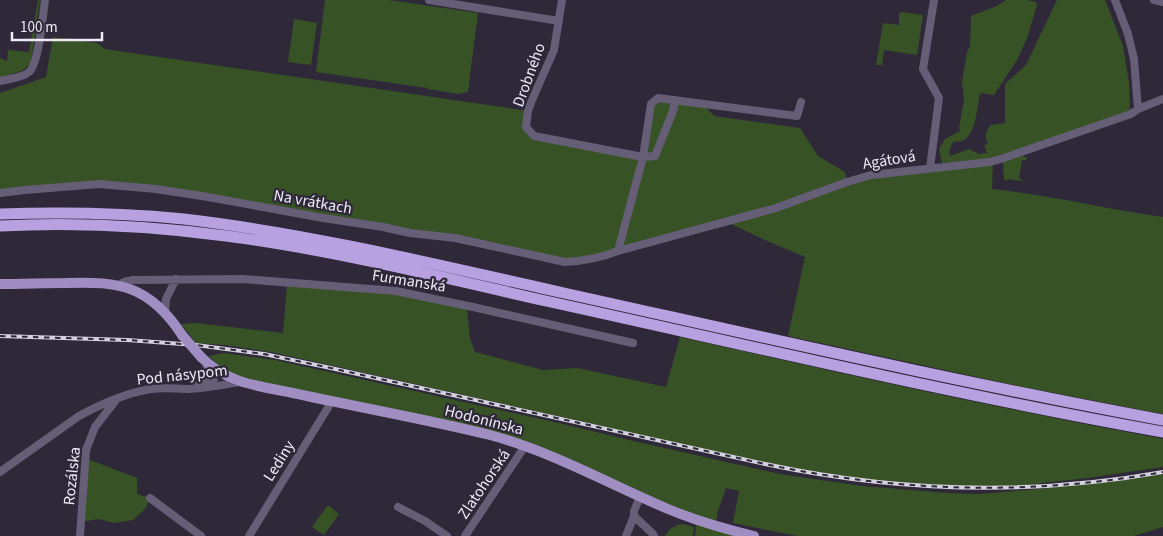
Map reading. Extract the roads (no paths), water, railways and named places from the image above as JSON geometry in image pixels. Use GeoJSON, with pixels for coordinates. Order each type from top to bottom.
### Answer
{"type":"FeatureCollection","features":[{"type":"Feature","properties":{"kind":"highway"},"geometry":{"type":"LineString","coordinates":[[0,214],[56,213],[182,219],[309,238],[832,352],[1079,410]]}},
{"type":"Feature","properties":{"kind":"highway"},"geometry":{"type":"LineString","coordinates":[[0,226],[99,226],[172,230],[227,236],[317,251],[829,365],[1104,415],[1163,432]]}},
{"type":"Feature","properties":{"kind":"highway"},"geometry":{"type":"LineString","coordinates":[[1104,415],[1163,420]]}},
{"type":"Feature","properties":{"kind":"main road"},"geometry":{"type":"LineString","coordinates":[[0,284],[90,282],[119,285],[133,290],[146,297],[165,314],[208,367]]}},
{"type":"Feature","properties":{"kind":"main road","name":"Hodonínska"},"geometry":{"type":"LineString","coordinates":[[208,367],[251,385],[480,433],[525,446],[689,518],[754,536]]}},
{"type":"Feature","properties":{"kind":"street"},"geometry":{"type":"LineString","coordinates":[[0,81],[23,75],[32,69],[37,55],[45,0]]}},
{"type":"Feature","properties":{"kind":"street"},"geometry":{"type":"LineString","coordinates":[[429,0],[559,21]]}},
{"type":"Feature","properties":{"kind":"street","name":"Drobného"},"geometry":{"type":"LineString","coordinates":[[562,0],[554,50],[528,111],[526,127],[534,136],[643,157]]}},
{"type":"Feature","properties":{"kind":"street"},"geometry":{"type":"LineString","coordinates":[[930,168],[939,98],[923,69],[934,0]]}},
{"type":"Feature","properties":{"kind":"street"},"geometry":{"type":"LineString","coordinates":[[1115,0],[1128,34],[1134,58],[1138,109]]}},
{"type":"Feature","properties":{"kind":"street"},"geometry":{"type":"LineString","coordinates":[[1154,0],[1163,2]]}},
{"type":"Feature","properties":{"kind":"street"},"geometry":{"type":"LineString","coordinates":[[618,251],[643,157],[651,104],[658,98],[798,116],[801,102]]}},
{"type":"Feature","properties":{"kind":"street","name":"Agátová"},"geometry":{"type":"LineString","coordinates":[[618,251],[776,208],[871,175],[990,162],[1001,159],[1131,114],[1138,109],[1163,99]]}},
{"type":"Feature","properties":{"kind":"street"},"geometry":{"type":"LineString","coordinates":[[643,157],[655,156],[673,111],[675,100]]}},
{"type":"Feature","properties":{"kind":"street","name":"Na vrátkach"},"geometry":{"type":"LineString","coordinates":[[0,193],[99,184],[156,189],[410,234],[455,238],[565,262],[601,257],[618,251]]}},
{"type":"Feature","properties":{"kind":"street","name":"Furmanská"},"geometry":{"type":"LineString","coordinates":[[119,285],[133,280],[243,278],[396,290],[633,343]]}},
{"type":"Feature","properties":{"kind":"street"},"geometry":{"type":"LineString","coordinates":[[165,314],[166,299],[176,279]]}},
{"type":"Feature","properties":{"kind":"street"},"geometry":{"type":"LineString","coordinates":[[207,387],[214,379],[208,367]]}},
{"type":"Feature","properties":{"kind":"street"},"geometry":{"type":"LineString","coordinates":[[194,388],[203,383],[208,367]]}},
{"type":"Feature","properties":{"kind":"street","name":"Pod násypom"},"geometry":{"type":"LineString","coordinates":[[0,472],[79,416],[118,398],[150,389],[207,387],[240,382]]}},
{"type":"Feature","properties":{"kind":"street","name":"Rozálska"},"geometry":{"type":"LineString","coordinates":[[80,536],[86,450],[94,427],[118,398]]}},
{"type":"Feature","properties":{"kind":"street","name":"Lediny"},"geometry":{"type":"LineString","coordinates":[[249,536],[332,401]]}},
{"type":"Feature","properties":{"kind":"street","name":"Zlatohorská"},"geometry":{"type":"LineString","coordinates":[[465,536],[525,446]]}},
{"type":"Feature","properties":{"kind":"street"},"geometry":{"type":"LineString","coordinates":[[626,536],[640,496]]}},
{"type":"Feature","properties":{"kind":"street"},"geometry":{"type":"LineString","coordinates":[[150,498],[201,536]]}},
{"type":"Feature","properties":{"kind":"street","name":"Zlatohorská"},"geometry":{"type":"LineString","coordinates":[[398,507],[425,521],[447,536]]}},
{"type":"Feature","properties":{"kind":"street"},"geometry":{"type":"LineString","coordinates":[[634,516],[654,536]]}},
{"type":"Feature","properties":{"kind":"railway"},"geometry":{"type":"LineString","coordinates":[[0,336],[127,340],[196,345],[264,354],[765,464],[864,480],[964,488],[1013,487],[1063,485],[1163,472]]}}]}
